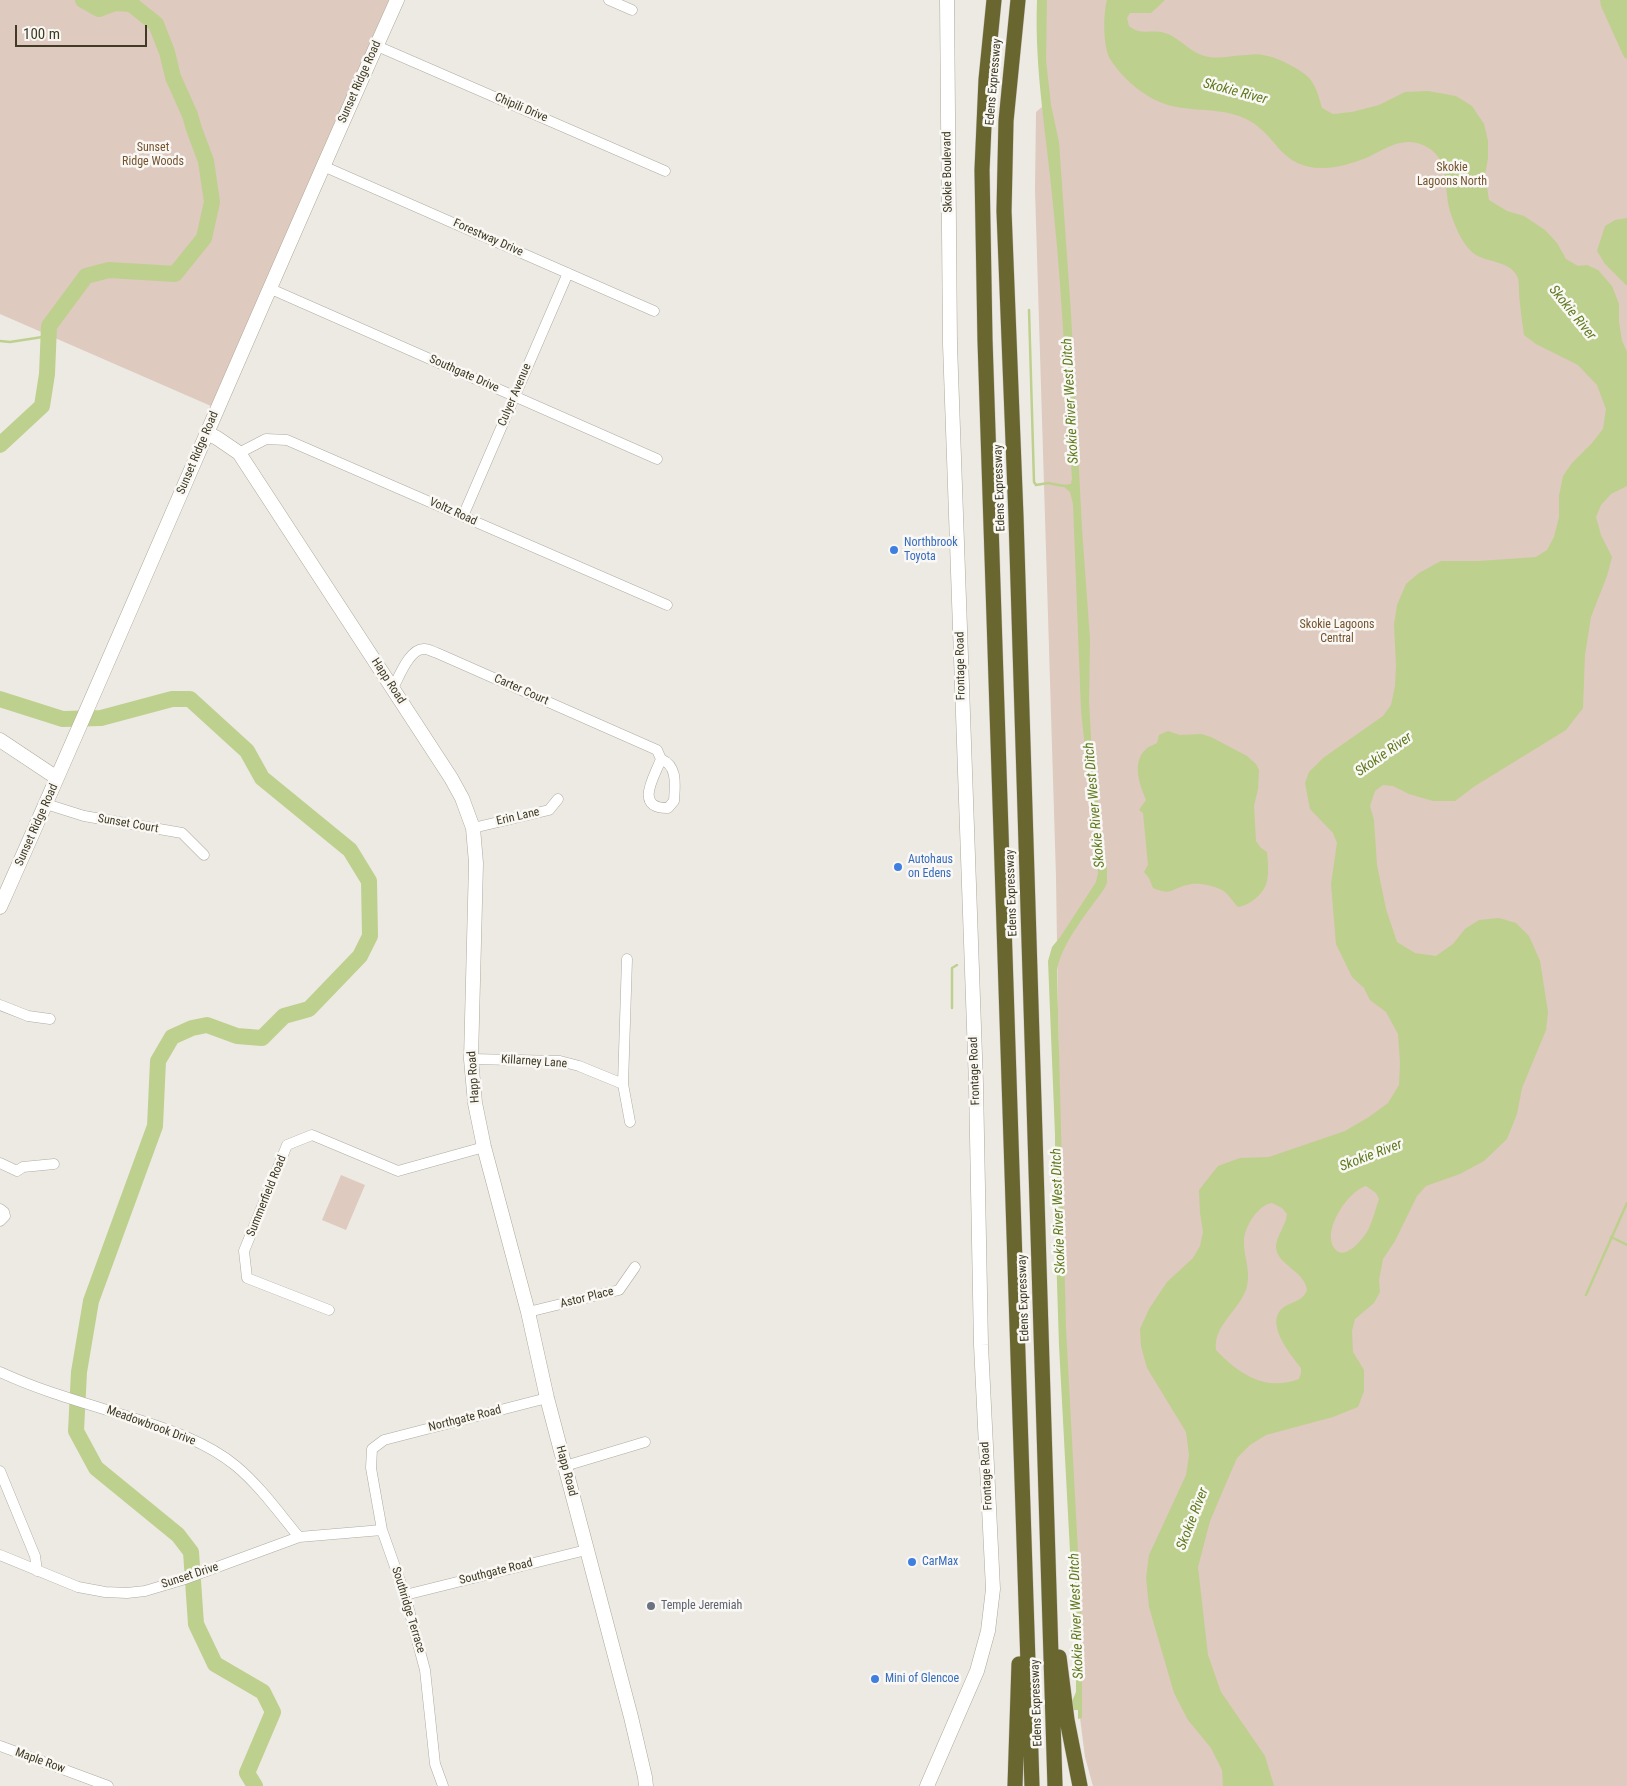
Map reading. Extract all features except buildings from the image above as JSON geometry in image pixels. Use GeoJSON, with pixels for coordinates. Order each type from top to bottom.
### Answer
{"type":"FeatureCollection","features":[{"type":"Feature","properties":{"kind":"highway","name":"Edens Expressway"},"geometry":{"type":"LineString","coordinates":[[994,0],[986,80],[982,170],[985,331],[1032,1786]]}},
{"type":"Feature","properties":{"kind":"highway","name":"Edens Expressway"},"geometry":{"type":"LineString","coordinates":[[1018,0],[1006,121],[1004,211],[1016,526],[1054,1786]]}},
{"type":"Feature","properties":{"kind":"highway"},"geometry":{"type":"LineString","coordinates":[[1015,1786],[1018,1685],[1025,1578]]}},
{"type":"Feature","properties":{"kind":"highway"},"geometry":{"type":"LineString","coordinates":[[1048,1578],[1068,1720],[1080,1786]]}},
{"type":"Feature","properties":{"kind":"street","name":"Sunset Ridge Road"},"geometry":{"type":"LineString","coordinates":[[0,908],[397,0]]}},
{"type":"Feature","properties":{"kind":"street"},"geometry":{"type":"LineString","coordinates":[[609,0],[632,10]]}},
{"type":"Feature","properties":{"kind":"street","name":"Skokie Boulevard"},"geometry":{"type":"LineString","coordinates":[[947,0],[950,344]]}},
{"type":"Feature","properties":{"kind":"street","name":"Chipili Drive"},"geometry":{"type":"LineString","coordinates":[[377,46],[665,171]]}},
{"type":"Feature","properties":{"kind":"street","name":"Forestway Drive"},"geometry":{"type":"LineString","coordinates":[[323,166],[654,311]]}},
{"type":"Feature","properties":{"kind":"street","name":"Culyer Avenue"},"geometry":{"type":"LineString","coordinates":[[463,516],[568,273]]}},
{"type":"Feature","properties":{"kind":"street","name":"Southgate Drive"},"geometry":{"type":"LineString","coordinates":[[271,289],[657,459]]}},
{"type":"Feature","properties":{"kind":"street","name":"Frontage Road"},"geometry":{"type":"LineString","coordinates":[[927,1786],[977,1671],[988,1631],[993,1590],[981,1345],[976,1084],[950,344]]}},
{"type":"Feature","properties":{"kind":"street","name":"Happ Road"},"geometry":{"type":"LineString","coordinates":[[207,433],[239,453],[451,778],[462,798],[473,828],[476,863],[471,1058],[475,1103],[484,1147],[528,1312],[547,1398],[631,1717],[646,1786]]}},
{"type":"Feature","properties":{"kind":"street","name":"Voltz Road"},"geometry":{"type":"LineString","coordinates":[[239,453],[266,439],[287,440],[667,605]]}},
{"type":"Feature","properties":{"kind":"street","name":"Carter Court"},"geometry":{"type":"LineString","coordinates":[[393,688],[410,656],[415,651],[423,648],[657,750],[661,759]]}},
{"type":"Feature","properties":{"kind":"street"},"geometry":{"type":"LineString","coordinates":[[0,740],[57,778]]}},
{"type":"Feature","properties":{"kind":"street","name":"Erin Lane"},"geometry":{"type":"LineString","coordinates":[[473,828],[549,810],[558,799]]}},
{"type":"Feature","properties":{"kind":"street","name":"Sunset Court"},"geometry":{"type":"LineString","coordinates":[[46,804],[84,816],[182,833],[204,855]]}},
{"type":"Feature","properties":{"kind":"street"},"geometry":{"type":"LineString","coordinates":[[627,959],[623,1084],[630,1122]]}},
{"type":"Feature","properties":{"kind":"street"},"geometry":{"type":"LineString","coordinates":[[0,1005],[28,1016],[50,1019]]}},
{"type":"Feature","properties":{"kind":"street","name":"Killarney Lane"},"geometry":{"type":"LineString","coordinates":[[471,1058],[560,1062],[579,1066],[623,1084]]}},
{"type":"Feature","properties":{"kind":"street","name":"Summerfield Road"},"geometry":{"type":"LineString","coordinates":[[329,1310],[247,1278],[244,1251],[287,1144],[312,1135],[398,1171],[484,1147]]}},
{"type":"Feature","properties":{"kind":"street"},"geometry":{"type":"LineString","coordinates":[[0,1163],[18,1171],[23,1167],[54,1164]]}},
{"type":"Feature","properties":{"kind":"street"},"geometry":{"type":"LineString","coordinates":[[0,1209],[4,1212],[5,1216],[0,1221]]}},
{"type":"Feature","properties":{"kind":"street","name":"Astor Place"},"geometry":{"type":"LineString","coordinates":[[528,1312],[619,1290],[635,1267]]}},
{"type":"Feature","properties":{"kind":"street","name":"Meadowbrook Drive"},"geometry":{"type":"LineString","coordinates":[[0,1372],[19,1381],[68,1398],[167,1429],[200,1443],[235,1465],[259,1489],[299,1537]]}},
{"type":"Feature","properties":{"kind":"street","name":"Northgate Road"},"geometry":{"type":"LineString","coordinates":[[384,1440],[547,1398]]}},
{"type":"Feature","properties":{"kind":"street","name":"Southridge Terrace"},"geometry":{"type":"LineString","coordinates":[[384,1440],[372,1449],[371,1468],[382,1530],[405,1595],[425,1670],[435,1764],[443,1786]]}},
{"type":"Feature","properties":{"kind":"street"},"geometry":{"type":"LineString","coordinates":[[565,1466],[645,1442]]}},
{"type":"Feature","properties":{"kind":"street"},"geometry":{"type":"LineString","coordinates":[[0,1471],[35,1556],[37,1571]]}},
{"type":"Feature","properties":{"kind":"street","name":"Sunset Drive"},"geometry":{"type":"LineString","coordinates":[[0,1555],[78,1587],[105,1592],[127,1593],[182,1580],[299,1537],[382,1530]]}},
{"type":"Feature","properties":{"kind":"street","name":"Southgate Road"},"geometry":{"type":"LineString","coordinates":[[405,1595],[586,1550]]}},
{"type":"Feature","properties":{"kind":"street","name":"Maple Row"},"geometry":{"type":"LineString","coordinates":[[0,1746],[108,1786]]}},
{"type":"Feature","properties":{"kind":"green space","name":"Sunset Ridge Woods"},"geometry":{"type":"Polygon","coordinates":[[[0,0],[389,0],[211,406],[0,314],[0,0]]]}},
{"type":"Feature","properties":{"kind":"green space","name":"Skokie Lagoons Central"},"geometry":{"type":"Polygon","coordinates":[[[1043,0],[1627,0],[1627,1786],[1093,1786],[1085,1757],[1080,1718],[1063,1336],[1056,877],[1035,190],[1036,112],[1042,107],[1043,112],[1045,97],[1043,0]]]}},
{"type":"Feature","properties":{"kind":"green space"},"geometry":{"type":"Polygon","coordinates":[[[341,1175],[365,1185],[346,1230],[322,1220],[341,1175]]]}},
{"type":"Feature","properties":{"kind":"water","name":"Skokie River West Ditch"},"geometry":{"type":"Polygon","coordinates":[[[1037,0],[1047,0],[1046,60],[1051,105],[1059,142],[1090,639],[1089,701],[1092,756],[1107,869],[1107,883],[1070,938],[1057,970],[1066,1328],[1082,1627],[1082,1718],[1078,1719],[1078,1710],[1073,1710],[1072,1701],[1076,1692],[1076,1664],[1059,1346],[1055,1221],[1055,1135],[1048,961],[1052,947],[1096,882],[1098,873],[1081,710],[1073,504],[1070,492],[1062,485],[1071,484],[1072,479],[1057,248],[1039,81],[1037,0]]]}},
{"type":"Feature","properties":{"kind":"water","name":"Skokie River"},"geometry":{"type":"Polygon","coordinates":[[[1107,0],[1165,0],[1151,13],[1130,13],[1127,18],[1129,26],[1142,32],[1160,32],[1171,35],[1196,53],[1209,57],[1219,58],[1257,54],[1283,62],[1296,68],[1310,79],[1316,89],[1322,108],[1333,114],[1352,112],[1379,105],[1405,92],[1428,91],[1456,96],[1472,106],[1484,124],[1488,141],[1485,175],[1489,200],[1507,211],[1524,216],[1545,230],[1557,243],[1566,259],[1578,266],[1587,265],[1598,270],[1612,286],[1619,304],[1622,341],[1627,352],[1627,486],[1611,494],[1601,505],[1596,517],[1601,535],[1612,557],[1607,576],[1591,617],[1585,655],[1583,708],[1566,730],[1475,786],[1455,801],[1433,801],[1409,794],[1393,786],[1383,785],[1375,791],[1370,806],[1374,820],[1377,865],[1386,909],[1397,942],[1415,953],[1436,956],[1453,944],[1465,929],[1479,920],[1499,918],[1516,923],[1529,936],[1540,961],[1548,1012],[1546,1030],[1522,1088],[1517,1114],[1507,1139],[1484,1161],[1460,1174],[1426,1186],[1417,1196],[1395,1241],[1383,1259],[1379,1280],[1380,1292],[1374,1303],[1355,1319],[1352,1331],[1353,1352],[1364,1370],[1364,1391],[1358,1407],[1333,1417],[1266,1435],[1250,1445],[1237,1458],[1210,1521],[1198,1567],[1208,1655],[1221,1692],[1265,1756],[1274,1786],[1223,1786],[1222,1770],[1211,1748],[1188,1720],[1174,1693],[1149,1607],[1146,1578],[1149,1555],[1186,1475],[1189,1455],[1186,1432],[1147,1368],[1141,1346],[1140,1329],[1149,1309],[1167,1282],[1193,1258],[1200,1246],[1203,1232],[1199,1190],[1218,1166],[1240,1158],[1269,1157],[1345,1131],[1388,1103],[1399,1085],[1398,1034],[1386,1012],[1370,1000],[1364,988],[1352,977],[1336,944],[1331,884],[1337,843],[1333,833],[1310,809],[1305,783],[1309,772],[1323,758],[1383,716],[1391,705],[1395,686],[1396,665],[1394,625],[1397,605],[1406,584],[1419,573],[1441,561],[1479,561],[1536,557],[1547,550],[1554,537],[1559,517],[1559,496],[1563,476],[1572,463],[1603,429],[1606,409],[1597,385],[1578,365],[1536,344],[1524,335],[1518,278],[1515,272],[1505,265],[1476,255],[1463,241],[1450,211],[1442,165],[1432,150],[1423,145],[1408,142],[1394,145],[1366,158],[1339,166],[1328,168],[1309,167],[1289,158],[1260,128],[1240,116],[1219,111],[1175,107],[1157,101],[1127,80],[1110,59],[1104,30],[1107,0]],[[1366,1186],[1352,1195],[1338,1213],[1334,1222],[1331,1232],[1332,1241],[1335,1249],[1339,1252],[1344,1252],[1354,1247],[1367,1232],[1370,1225],[1379,1199],[1376,1193],[1366,1186]],[[1272,1203],[1257,1212],[1245,1234],[1247,1286],[1244,1295],[1219,1332],[1216,1350],[1243,1373],[1264,1382],[1275,1383],[1299,1379],[1301,1368],[1281,1338],[1276,1321],[1278,1313],[1284,1307],[1300,1299],[1307,1290],[1305,1283],[1281,1259],[1278,1253],[1276,1243],[1287,1214],[1282,1208],[1272,1203]]]}},
{"type":"Feature","properties":{"kind":"water"},"geometry":{"type":"Polygon","coordinates":[[[1600,0],[1627,0],[1627,59],[1624,57],[1600,0]]]}},
{"type":"Feature","properties":{"kind":"water"},"geometry":{"type":"Polygon","coordinates":[[[1627,218],[1626,285],[1605,264],[1597,251],[1605,226],[1615,220],[1627,218]]]}},
{"type":"Feature","properties":{"kind":"water"},"geometry":{"type":"Polygon","coordinates":[[[1168,731],[1180,735],[1201,734],[1211,737],[1247,756],[1256,764],[1259,770],[1258,789],[1254,806],[1256,841],[1267,852],[1268,874],[1266,886],[1256,898],[1247,904],[1238,907],[1224,891],[1205,884],[1191,884],[1168,892],[1159,890],[1153,888],[1144,872],[1148,865],[1143,813],[1139,810],[1146,800],[1138,774],[1139,761],[1146,749],[1157,743],[1159,735],[1168,731]]]}},
{"type":"Feature","properties":{"kind":"waterway"},"geometry":{"type":"LineString","coordinates":[[0,445],[42,406],[47,374],[49,326],[86,276],[109,270],[175,274],[204,238],[212,202],[206,161],[190,115],[173,77],[167,52],[156,24],[131,4],[115,3],[99,9],[83,0]]}},
{"type":"Feature","properties":{"kind":"waterway"},"geometry":{"type":"LineString","coordinates":[[1029,310],[1034,482],[1036,485],[1048,483],[1064,486]]}},
{"type":"Feature","properties":{"kind":"waterway"},"geometry":{"type":"LineString","coordinates":[[0,341],[10,342],[49,336]]}},
{"type":"Feature","properties":{"kind":"waterway"},"geometry":{"type":"LineString","coordinates":[[0,699],[63,719],[101,718],[172,699],[190,699],[247,751],[262,778],[350,850],[369,881],[370,936],[360,956],[309,1009],[284,1016],[262,1038],[237,1036],[207,1025],[192,1028],[172,1037],[158,1061],[155,1126],[91,1301],[79,1372],[76,1431],[96,1468],[178,1535],[191,1552],[196,1624],[215,1664],[263,1692],[273,1712],[247,1773],[255,1786]]}},
{"type":"Feature","properties":{"kind":"waterway"},"geometry":{"type":"LineString","coordinates":[[952,1008],[952,968],[957,965]]}},
{"type":"Feature","properties":{"kind":"waterway"},"geometry":{"type":"LineString","coordinates":[[1586,1295],[1627,1203]]}},
{"type":"Feature","properties":{"kind":"waterway"},"geometry":{"type":"LineString","coordinates":[[1611,1237],[1627,1245]]}},
{"type":"Feature","properties":{"kind":"place","name":"Northbrook Toyota"},"geometry":{"type":"Point","coordinates":[894,550]}},
{"type":"Feature","properties":{"kind":"place","name":"Autohaus on Edens"},"geometry":{"type":"Point","coordinates":[898,867]}},
{"type":"Feature","properties":{"kind":"place","name":"CarMax"},"geometry":{"type":"Point","coordinates":[912,1562]}},
{"type":"Feature","properties":{"kind":"place","name":"Temple Jeremiah"},"geometry":{"type":"Point","coordinates":[651,1606]}},
{"type":"Feature","properties":{"kind":"place","name":"Mini of Glencoe"},"geometry":{"type":"Point","coordinates":[875,1679]}},
{"type":"Feature","properties":{"kind":"park label","name":"Skokie Lagoons North"},"geometry":{"type":"Point","coordinates":[1452,175]}}]}
